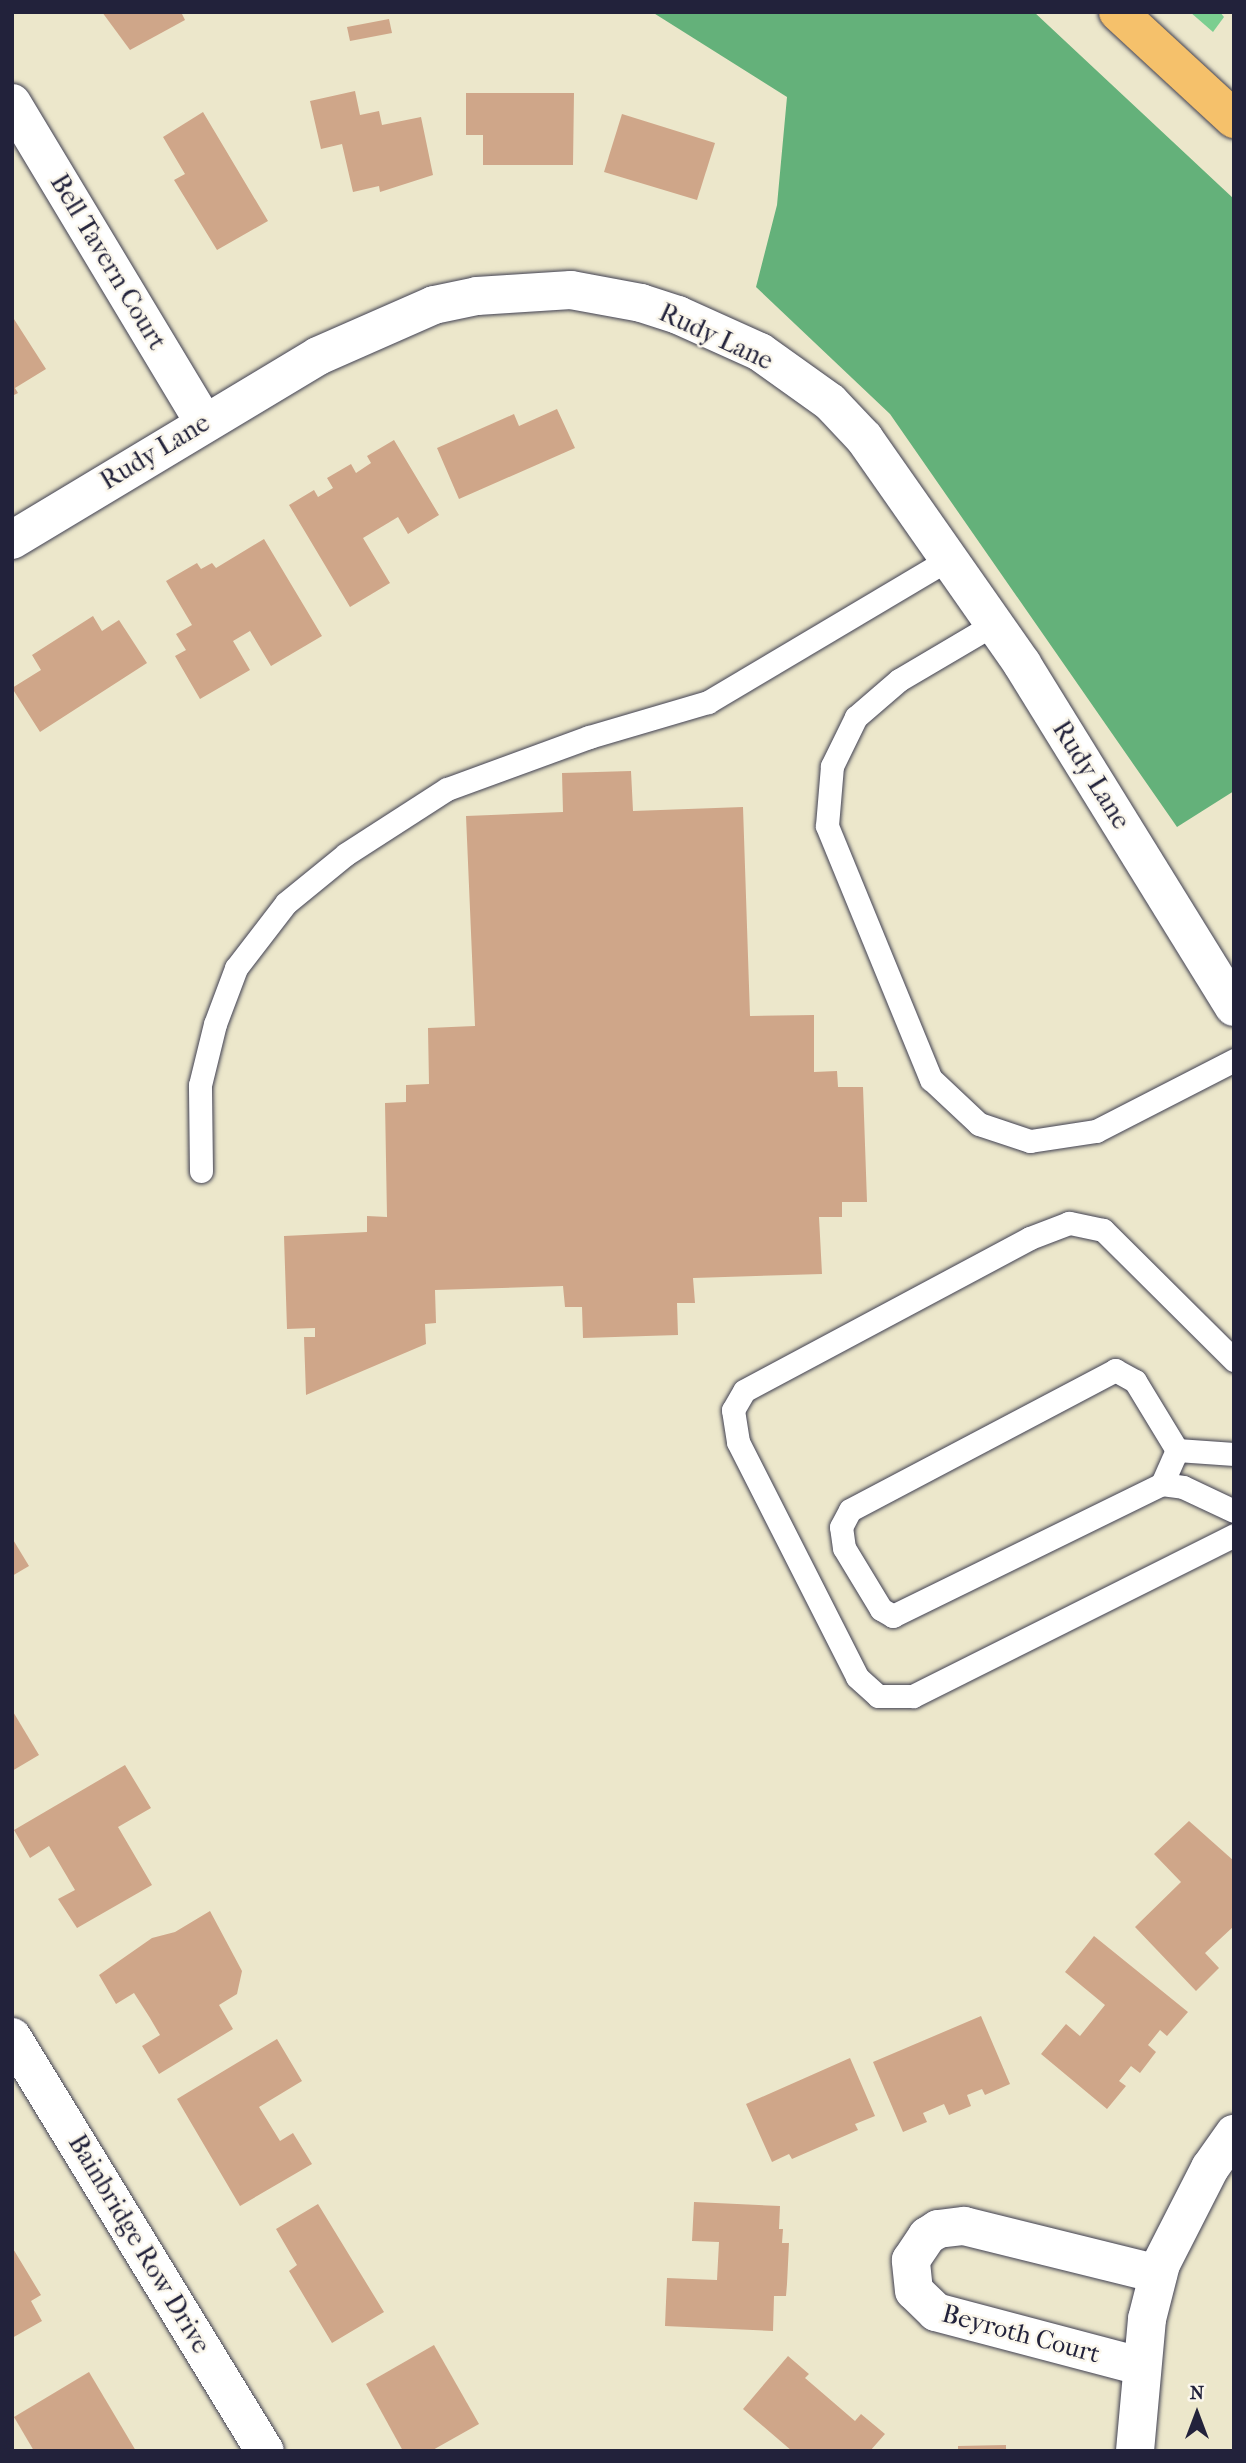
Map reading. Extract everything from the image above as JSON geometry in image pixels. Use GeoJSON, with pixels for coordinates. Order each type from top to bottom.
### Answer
{"type":"FeatureCollection","features":[{"type":"Feature","properties":{"kind":"highway"},"geometry":{"type":"LineString","coordinates":[[1118,12],[1234,119]]}},
{"type":"Feature","properties":{"kind":"street","name":"Bell Tavern Court"},"geometry":{"type":"LineString","coordinates":[[12,103],[204,422]]}},
{"type":"Feature","properties":{"kind":"street","name":"Rudy Lane"},"geometry":{"type":"LineString","coordinates":[[12,540],[204,422],[318,356],[434,305],[526,291],[608,295],[678,315],[760,352],[830,402],[864,438],[994,624],[1234,1007]]}},
{"type":"Feature","properties":{"kind":"street","name":"Bainbridge Row Drive"},"geometry":{"type":"LineString","coordinates":[[12,2037],[265,2451]]}},
{"type":"Feature","properties":{"kind":"street"},"geometry":{"type":"LineString","coordinates":[[1135,2451],[1140,2366],[1158,2274],[1210,2168],[1234,2134]]}},
{"type":"Feature","properties":{"kind":"street","name":"Beyroth Court"},"geometry":{"type":"LineString","coordinates":[[1140,2366],[936,2312],[914,2291],[911,2260],[927,2236],[938,2229],[964,2227],[1158,2274]]}},
{"type":"Feature","properties":{"kind":"lane"},"geometry":{"type":"LineString","coordinates":[[201,1171],[200,1085],[215,1024],[236,968],[296,895],[346,854],[447,789],[589,737],[708,702],[949,559]]}},
{"type":"Feature","properties":{"kind":"lane"},"geometry":{"type":"LineString","coordinates":[[994,624],[900,680],[856,717],[832,766],[827,826],[931,1079],[979,1124],[1030,1141],[1096,1131],[1145,1109],[1234,1060]]}},
{"type":"Feature","properties":{"kind":"lane"},"geometry":{"type":"LineString","coordinates":[[1234,1360],[1103,1230],[1069,1223],[1030,1238],[744,1391],[733,1410],[738,1442],[857,1678],[878,1696],[913,1696],[1234,1535]]}},
{"type":"Feature","properties":{"kind":"lane"},"geometry":{"type":"LineString","coordinates":[[1178,1450],[1135,1381],[1115,1370],[850,1510],[841,1527],[844,1548],[881,1609],[892,1616],[1162,1484],[1183,1487],[1234,1511]]}},
{"type":"Feature","properties":{"kind":"lane"},"geometry":{"type":"LineString","coordinates":[[1178,1450],[1234,1454]]}},
{"type":"Feature","properties":{"kind":"lane"},"geometry":{"type":"LineString","coordinates":[[1162,1484],[1178,1450]]}},
{"type":"Feature","properties":{"kind":"green space"},"geometry":{"type":"Polygon","coordinates":[[[652,12],[1034,12],[1234,199],[1234,791],[1177,827],[890,414],[756,287],[777,205],[787,97],[652,12]]]}},
{"type":"Feature","properties":{"kind":"green space"},"geometry":{"type":"Polygon","coordinates":[[[1190,12],[1220,12],[1224,17],[1213,32],[1190,12]]]}},
{"type":"Feature","properties":{"kind":"building"},"geometry":{"type":"Polygon","coordinates":[[[102,12],[181,12],[185,20],[130,50],[102,12]]]}},
{"type":"Feature","properties":{"kind":"building"},"geometry":{"type":"Polygon","coordinates":[[[389,19],[392,33],[350,41],[347,27],[389,19]]]}},
{"type":"Feature","properties":{"kind":"building"},"geometry":{"type":"Polygon","coordinates":[[[355,91],[360,115],[379,111],[382,125],[421,117],[433,175],[380,192],[379,186],[353,192],[342,144],[321,149],[310,101],[355,91]]]}},
{"type":"Feature","properties":{"kind":"building"},"geometry":{"type":"Polygon","coordinates":[[[466,93],[574,93],[573,165],[483,165],[483,135],[466,135],[466,93]]]}},
{"type":"Feature","properties":{"kind":"building"},"geometry":{"type":"Polygon","coordinates":[[[203,112],[268,221],[217,250],[174,180],[185,174],[163,137],[203,112]]]}},
{"type":"Feature","properties":{"kind":"building"},"geometry":{"type":"Polygon","coordinates":[[[622,114],[715,143],[697,200],[604,172],[622,114]]]}},
{"type":"Feature","properties":{"kind":"building"},"geometry":{"type":"Polygon","coordinates":[[[12,316],[46,369],[15,388],[18,393],[12,396],[12,316]]]}},
{"type":"Feature","properties":{"kind":"building"},"geometry":{"type":"Polygon","coordinates":[[[557,409],[575,448],[459,499],[437,448],[514,414],[519,426],[557,409]]]}},
{"type":"Feature","properties":{"kind":"building"},"geometry":{"type":"Polygon","coordinates":[[[394,440],[439,515],[408,534],[398,517],[363,538],[390,583],[350,607],[289,505],[314,490],[318,497],[333,488],[327,478],[351,464],[356,473],[371,463],[367,456],[394,440]]]}},
{"type":"Feature","properties":{"kind":"building"},"geometry":{"type":"Polygon","coordinates":[[[264,539],[322,636],[271,666],[250,631],[233,641],[250,670],[200,699],[175,656],[186,650],[176,634],[192,625],[166,581],[197,563],[201,569],[212,563],[216,568],[264,539]]]}},
{"type":"Feature","properties":{"kind":"building"},"geometry":{"type":"Polygon","coordinates":[[[93,616],[102,631],[119,620],[147,663],[40,732],[12,688],[41,670],[32,655],[93,616]]]}},
{"type":"Feature","properties":{"kind":"building"},"geometry":{"type":"Polygon","coordinates":[[[631,771],[633,811],[743,807],[750,1016],[814,1015],[814,1072],[837,1071],[838,1087],[863,1087],[867,1202],[842,1202],[842,1217],[819,1217],[822,1274],[693,1278],[695,1303],[677,1303],[678,1335],[583,1338],[582,1307],[565,1307],[563,1286],[435,1290],[436,1323],[425,1324],[426,1344],[306,1395],[304,1337],[315,1337],[315,1328],[287,1329],[284,1236],[367,1232],[367,1216],[387,1217],[385,1103],[406,1102],[406,1085],[429,1084],[428,1028],[475,1026],[466,816],[563,812],[562,773],[631,771]]]}},
{"type":"Feature","properties":{"kind":"building"},"geometry":{"type":"Polygon","coordinates":[[[12,1538],[29,1566],[12,1576],[12,1538]]]}},
{"type":"Feature","properties":{"kind":"building"},"geometry":{"type":"Polygon","coordinates":[[[12,1710],[39,1755],[12,1771],[12,1710]]]}},
{"type":"Feature","properties":{"kind":"building"},"geometry":{"type":"Polygon","coordinates":[[[125,1765],[151,1808],[118,1827],[152,1885],[77,1928],[58,1899],[75,1890],[49,1846],[30,1858],[14,1830],[125,1765]]]}},
{"type":"Feature","properties":{"kind":"building"},"geometry":{"type":"Polygon","coordinates":[[[1189,1821],[1234,1861],[1234,1926],[1205,1953],[1219,1968],[1196,1991],[1135,1927],[1181,1882],[1154,1854],[1189,1821]]]}},
{"type":"Feature","properties":{"kind":"building"},"geometry":{"type":"Polygon","coordinates":[[[210,1911],[242,1971],[237,1994],[219,2005],[233,2029],[159,2074],[142,2046],[160,2035],[150,2018],[134,1993],[116,2004],[99,1975],[152,1938],[175,1932],[210,1911]]]}},
{"type":"Feature","properties":{"kind":"building"},"geometry":{"type":"Polygon","coordinates":[[[1094,1936],[1188,2012],[1167,2036],[1160,2030],[1148,2045],[1156,2052],[1140,2073],[1131,2066],[1119,2081],[1126,2086],[1107,2109],[1041,2054],[1066,2024],[1080,2036],[1105,2005],[1065,1972],[1094,1936]]]}},
{"type":"Feature","properties":{"kind":"building"},"geometry":{"type":"Polygon","coordinates":[[[981,2016],[1010,2084],[985,2095],[982,2089],[967,2095],[971,2106],[949,2115],[944,2104],[923,2113],[927,2122],[903,2132],[873,2062],[981,2016]]]}},
{"type":"Feature","properties":{"kind":"building"},"geometry":{"type":"Polygon","coordinates":[[[277,2039],[302,2081],[259,2107],[280,2141],[293,2133],[312,2164],[240,2206],[177,2099],[277,2039]]]}},
{"type":"Feature","properties":{"kind":"building"},"geometry":{"type":"Polygon","coordinates":[[[850,2058],[875,2116],[855,2124],[858,2130],[792,2159],[789,2154],[772,2162],[746,2104],[850,2058]]]}},
{"type":"Feature","properties":{"kind":"building"},"geometry":{"type":"Polygon","coordinates":[[[694,2202],[780,2206],[779,2229],[783,2229],[782,2243],[789,2243],[787,2284],[786,2296],[774,2296],[773,2331],[665,2326],[667,2278],[717,2280],[719,2242],[692,2241],[694,2202]]]}},
{"type":"Feature","properties":{"kind":"building"},"geometry":{"type":"Polygon","coordinates":[[[318,2204],[384,2312],[332,2343],[289,2271],[297,2265],[276,2229],[318,2204]]]}},
{"type":"Feature","properties":{"kind":"building"},"geometry":{"type":"Polygon","coordinates":[[[12,2247],[41,2295],[31,2301],[42,2321],[12,2338],[12,2247]]]}},
{"type":"Feature","properties":{"kind":"building"},"geometry":{"type":"Polygon","coordinates":[[[434,2345],[479,2424],[431,2451],[403,2451],[366,2384],[434,2345]]]}},
{"type":"Feature","properties":{"kind":"building"},"geometry":{"type":"Polygon","coordinates":[[[788,2356],[809,2374],[805,2378],[855,2421],[861,2414],[885,2434],[870,2451],[792,2451],[743,2409],[788,2356]]]}},
{"type":"Feature","properties":{"kind":"building"},"geometry":{"type":"Polygon","coordinates":[[[89,2372],[136,2451],[34,2451],[14,2417],[89,2372]]]}},
{"type":"Feature","properties":{"kind":"building"},"geometry":{"type":"Polygon","coordinates":[[[1006,2445],[1006,2451],[958,2451],[958,2446],[1006,2445]]]}}]}
